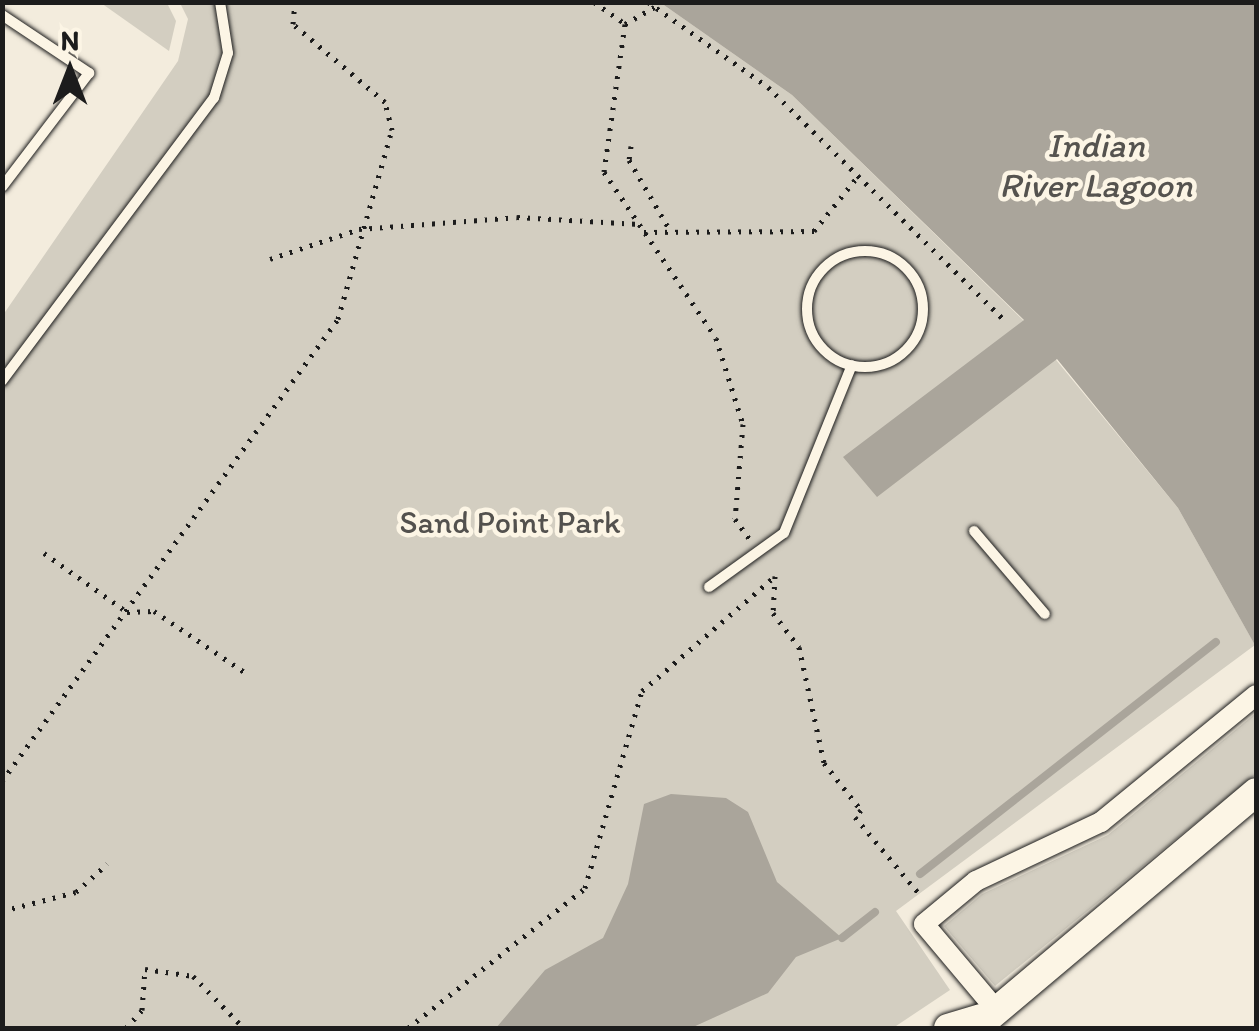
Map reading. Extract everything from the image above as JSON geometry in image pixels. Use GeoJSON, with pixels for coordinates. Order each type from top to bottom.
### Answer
{"type":"FeatureCollection","features":[{"type":"Feature","properties":{"kind":"main road"},"geometry":{"type":"LineString","coordinates":[[948,1028],[983,1018],[1256,792]]}},
{"type":"Feature","properties":{"kind":"street"},"geometry":{"type":"LineString","coordinates":[[983,1018],[924,924],[976,880],[1101,822],[1256,695]]}},
{"type":"Feature","properties":{"kind":"lane"},"geometry":{"type":"LineString","coordinates":[[2,381],[214,98],[228,53],[220,2]]}},
{"type":"Feature","properties":{"kind":"lane"},"geometry":{"type":"LineString","coordinates":[[2,15],[89,73],[2,187]]}},
{"type":"Feature","properties":{"kind":"lane"},"geometry":{"type":"LineString","coordinates":[[884,254],[922,294],[920,331],[895,360],[852,365],[812,334],[808,296],[829,263],[884,254]]}},
{"type":"Feature","properties":{"kind":"lane"},"geometry":{"type":"LineString","coordinates":[[709,588],[784,533],[852,365]]}},
{"type":"Feature","properties":{"kind":"lane"},"geometry":{"type":"LineString","coordinates":[[974,532],[1045,614]]}},
{"type":"Feature","properties":{"kind":"path"},"geometry":{"type":"LineString","coordinates":[[2,781],[338,320],[359,229],[388,168],[385,102],[293,24],[294,2]]}},
{"type":"Feature","properties":{"kind":"path"},"geometry":{"type":"LineString","coordinates":[[594,2],[625,24]]}},
{"type":"Feature","properties":{"kind":"path"},"geometry":{"type":"LineString","coordinates":[[937,913],[854,817],[860,810],[824,763],[799,646],[773,613],[775,576],[735,520],[743,424],[716,338],[604,172],[625,24],[651,5],[768,88],[1004,320]]}},
{"type":"Feature","properties":{"kind":"path"},"geometry":{"type":"LineString","coordinates":[[631,146],[629,160],[671,232]]}},
{"type":"Feature","properties":{"kind":"path"},"geometry":{"type":"LineString","coordinates":[[644,232],[814,230],[858,176]]}},
{"type":"Feature","properties":{"kind":"path"},"geometry":{"type":"LineString","coordinates":[[270,259],[359,229],[517,217],[638,224]]}},
{"type":"Feature","properties":{"kind":"path"},"geometry":{"type":"LineString","coordinates":[[44,552],[127,612],[154,611],[246,673]]}},
{"type":"Feature","properties":{"kind":"path"},"geometry":{"type":"LineString","coordinates":[[408,1028],[585,888],[642,691],[775,576]]}},
{"type":"Feature","properties":{"kind":"path"},"geometry":{"type":"LineString","coordinates":[[2,911],[76,892],[107,864]]}},
{"type":"Feature","properties":{"kind":"path"},"geometry":{"type":"LineString","coordinates":[[126,1028],[142,1010],[145,969],[193,976],[244,1028]]}},
{"type":"Feature","properties":{"kind":"green space"},"geometry":{"type":"Polygon","coordinates":[[[101,3],[167,3],[176,21],[169,51],[101,3]]]}},
{"type":"Feature","properties":{"kind":"green space","name":"Sand Point Park"},"geometry":{"type":"Polygon","coordinates":[[[180,3],[661,3],[792,95],[1024,321],[1178,508],[1255,645],[896,911],[950,990],[893,1028],[3,1028],[3,315],[178,61],[188,19],[180,3]]]}},
{"type":"Feature","properties":{"kind":"green space"},"geometry":{"type":"Polygon","coordinates":[[[1256,713],[1256,774],[995,986],[944,926],[982,894],[1108,835],[1256,713]]]}},
{"type":"Feature","properties":{"kind":"water","name":"Indian River Lagoon"},"geometry":{"type":"Polygon","coordinates":[[[661,3],[1256,3],[1256,647],[1178,508],[1057,359],[877,497],[843,457],[1024,320],[792,95],[661,3]]]}},
{"type":"Feature","properties":{"kind":"water"},"geometry":{"type":"Polygon","coordinates":[[[671,794],[726,798],[748,812],[777,882],[842,938],[796,957],[768,993],[691,1028],[496,1028],[545,970],[603,938],[628,884],[644,804],[671,794]]]}},
{"type":"Feature","properties":{"kind":"waterway"},"geometry":{"type":"LineString","coordinates":[[920,874],[1216,642]]}},
{"type":"Feature","properties":{"kind":"waterway"},"geometry":{"type":"LineString","coordinates":[[842,938],[875,912]]}}]}
